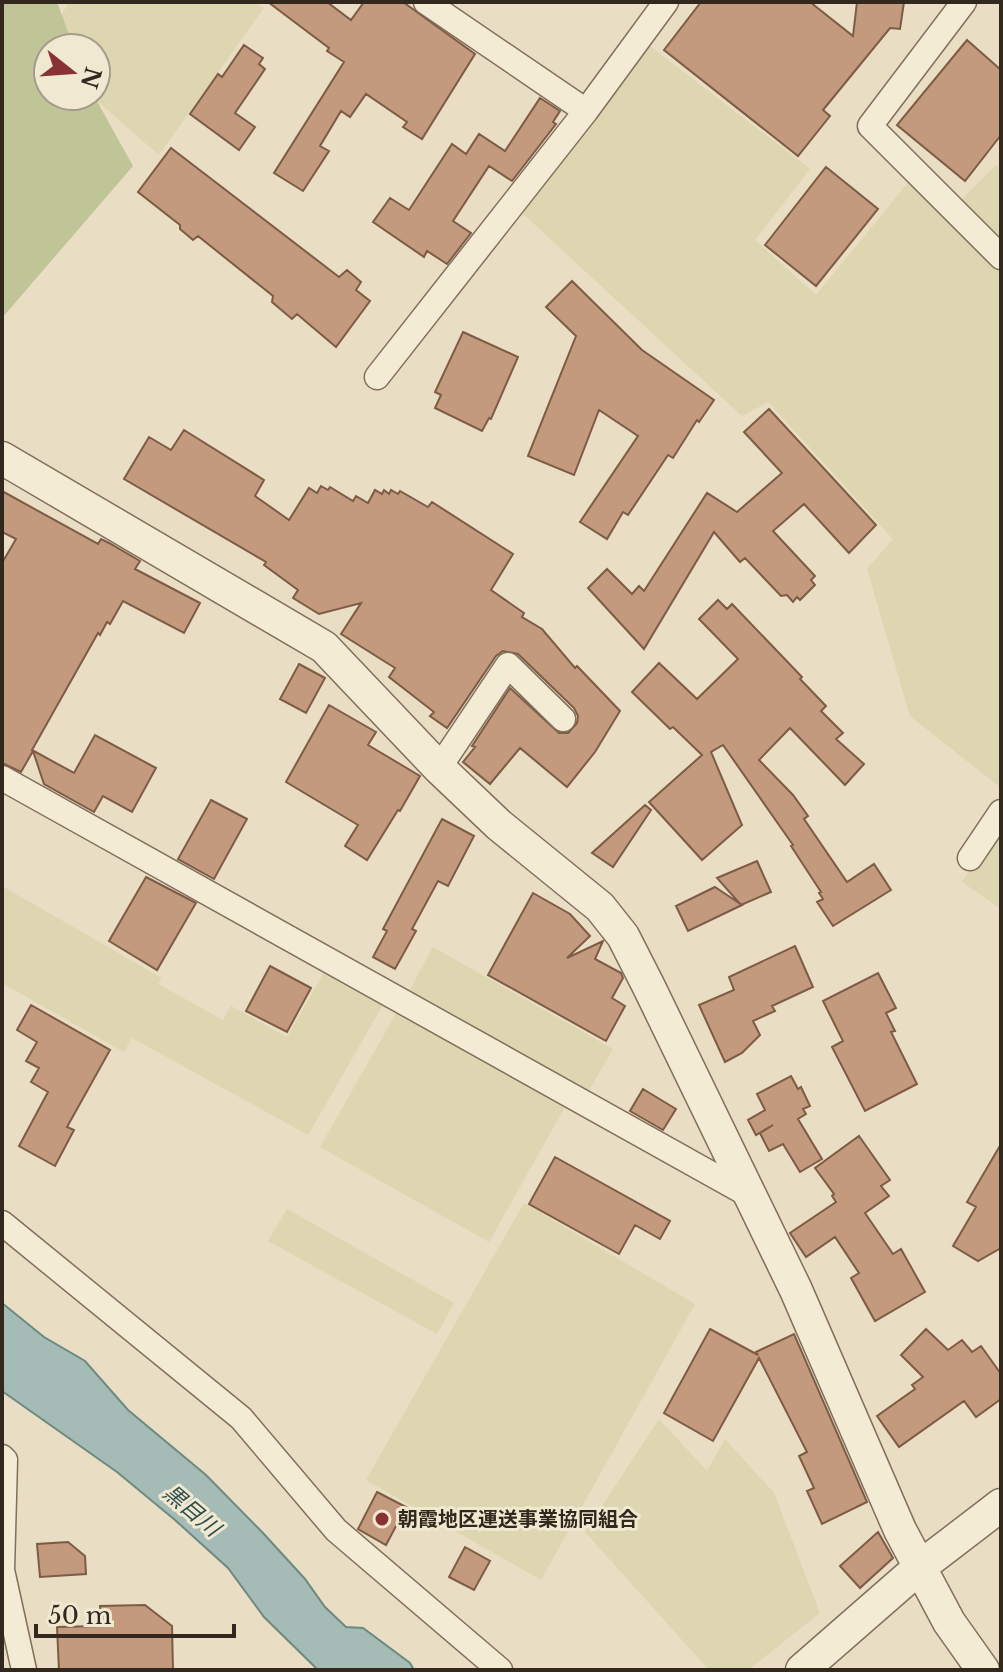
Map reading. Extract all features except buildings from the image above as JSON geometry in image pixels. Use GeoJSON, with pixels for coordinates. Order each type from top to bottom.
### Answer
{"type":"FeatureCollection","features":[{"type":"Feature","properties":{"kind":"street"},"geometry":{"type":"LineString","coordinates":[[426,2],[586,111]]}},
{"type":"Feature","properties":{"kind":"street"},"geometry":{"type":"LineString","coordinates":[[377,377],[586,111],[666,2]]}},
{"type":"Feature","properties":{"kind":"street"},"geometry":{"type":"LineString","coordinates":[[964,2],[870,126],[1001,257]]}},
{"type":"Feature","properties":{"kind":"street"},"geometry":{"type":"LineString","coordinates":[[2,458],[324,647],[439,768],[499,825],[600,907],[623,936],[796,1290],[900,1530],[949,1622],[983,1670]]}},
{"type":"Feature","properties":{"kind":"street"},"geometry":{"type":"LineString","coordinates":[[439,768],[508,665],[563,719]]}},
{"type":"Feature","properties":{"kind":"street"},"geometry":{"type":"LineString","coordinates":[[2,778],[749,1195]]}},
{"type":"Feature","properties":{"kind":"street"},"geometry":{"type":"LineString","coordinates":[[970,858],[1001,812]]}},
{"type":"Feature","properties":{"kind":"street"},"geometry":{"type":"LineString","coordinates":[[2,1223],[241,1418],[336,1530],[500,1670]]}},
{"type":"Feature","properties":{"kind":"street"},"geometry":{"type":"LineString","coordinates":[[2,1457],[5,1460],[2,1570],[24,1670]]}},
{"type":"Feature","properties":{"kind":"street"},"geometry":{"type":"LineString","coordinates":[[802,1670],[920,1567],[1001,1505]]}},
{"type":"Feature","properties":{"kind":"shaded area"},"geometry":{"type":"Polygon","coordinates":[[[70,2],[255,2],[264,8],[159,155],[110,112],[112,32],[68,32],[61,15],[70,2]]]}},
{"type":"Feature","properties":{"kind":"shaded area"},"geometry":{"type":"Polygon","coordinates":[[[646,43],[810,169],[755,240],[816,295],[911,179],[1001,271],[1001,788],[910,716],[867,569],[893,539],[768,402],[742,416],[521,212],[646,43]]]}},
{"type":"Feature","properties":{"kind":"shaded area"},"geometry":{"type":"Polygon","coordinates":[[[996,165],[1001,169],[1001,245],[960,201],[996,165]]]}},
{"type":"Feature","properties":{"kind":"shaded area"},"geometry":{"type":"Polygon","coordinates":[[[994,832],[1001,836],[1001,909],[962,882],[994,832]]]}},
{"type":"Feature","properties":{"kind":"shaded area"},"geometry":{"type":"Polygon","coordinates":[[[2,886],[162,978],[158,984],[223,1020],[231,1006],[287,1037],[326,969],[384,1003],[308,1135],[132,1038],[124,1052],[2,983],[2,886]]]}},
{"type":"Feature","properties":{"kind":"shaded area"},"geometry":{"type":"Polygon","coordinates":[[[433,947],[613,1049],[584,1099],[405,999],[433,947]]]}},
{"type":"Feature","properties":{"kind":"shaded area"},"geometry":{"type":"Polygon","coordinates":[[[398,1010],[565,1107],[489,1242],[320,1147],[398,1010]]]}},
{"type":"Feature","properties":{"kind":"shaded area"},"geometry":{"type":"Polygon","coordinates":[[[524,1203],[695,1304],[541,1580],[366,1480],[524,1203]]]}},
{"type":"Feature","properties":{"kind":"shaded area"},"geometry":{"type":"Polygon","coordinates":[[[287,1209],[454,1303],[437,1334],[268,1241],[287,1209]]]}},
{"type":"Feature","properties":{"kind":"shaded area"},"geometry":{"type":"Polygon","coordinates":[[[659,1419],[707,1471],[725,1439],[774,1493],[820,1613],[748,1670],[709,1670],[585,1532],[659,1419]]]}},
{"type":"Feature","properties":{"kind":"green space"},"geometry":{"type":"Polygon","coordinates":[[[2,2],[57,2],[68,32],[32,32],[32,112],[103,112],[133,166],[2,318],[2,2]]]}},
{"type":"Feature","properties":{"kind":"water","name":"黒目川"},"geometry":{"type":"Polygon","coordinates":[[[2,1303],[44,1337],[85,1361],[128,1410],[206,1475],[263,1533],[305,1579],[325,1607],[346,1627],[363,1628],[410,1663],[414,1670],[318,1670],[264,1617],[228,1568],[175,1520],[117,1472],[2,1391],[2,1303]]]}},
{"type":"Feature","properties":{"kind":"place","name":"朝霞地区運送事業協同組合"},"geometry":{"type":"Point","coordinates":[382,1519]}}]}
